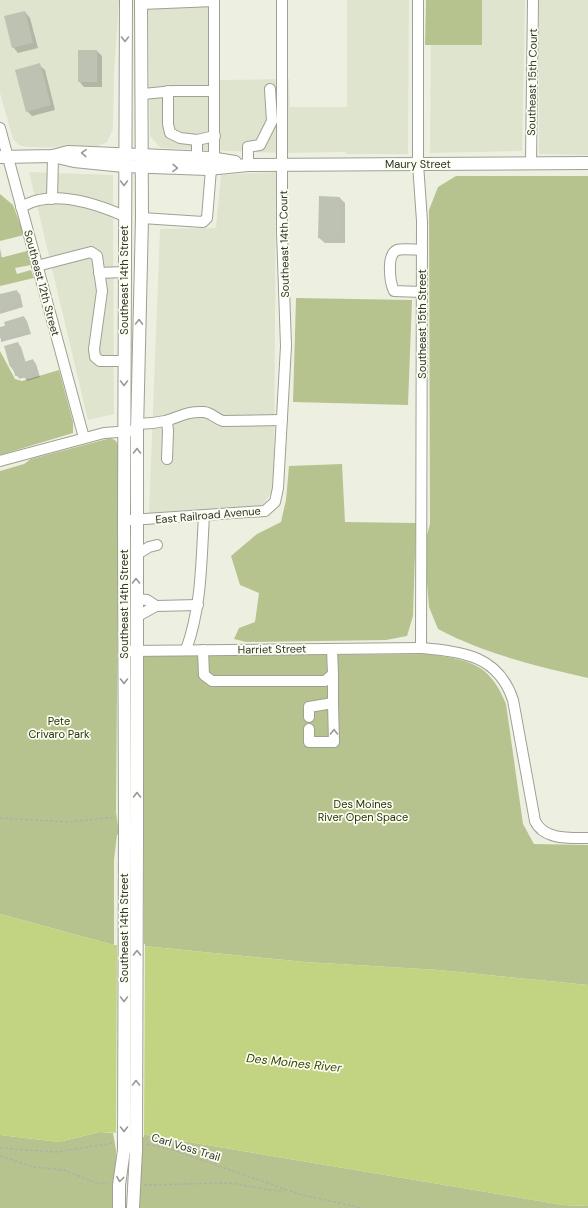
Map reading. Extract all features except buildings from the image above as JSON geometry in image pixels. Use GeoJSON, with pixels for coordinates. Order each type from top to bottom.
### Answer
{"type":"FeatureCollection","features":[{"type":"Feature","properties":{"kind":"main road","name":"Southeast 14th Street"},"geometry":{"type":"LineString","coordinates":[[119,1208],[125,834],[123,651],[124,160],[126,0]]}},
{"type":"Feature","properties":{"kind":"main road","name":"Southeast 14th Street"},"geometry":{"type":"LineString","coordinates":[[133,1208],[139,1146],[136,520],[143,161],[142,2]]}},
{"type":"Feature","properties":{"kind":"main road","name":"Maury Street"},"geometry":{"type":"LineString","coordinates":[[4,157],[53,156],[74,161],[124,160],[248,165],[588,163]]}},
{"type":"Feature","properties":{"kind":"main road","name":"Maury Street"},"geometry":{"type":"LineString","coordinates":[[143,161],[197,157],[213,164]]}},
{"type":"Feature","properties":{"kind":"street"},"geometry":{"type":"LineString","coordinates":[[142,2],[214,0],[215,136],[209,212],[207,218],[203,222],[142,218]]}},
{"type":"Feature","properties":{"kind":"street","name":"Southeast 14th Court"},"geometry":{"type":"LineString","coordinates":[[278,488],[286,346],[282,232],[282,0]]}},
{"type":"Feature","properties":{"kind":"street","name":"Southeast 15th Street"},"geometry":{"type":"LineString","coordinates":[[418,0],[418,164],[422,250],[421,648]]}},
{"type":"Feature","properties":{"kind":"street","name":"Southeast 15th Court"},"geometry":{"type":"LineString","coordinates":[[531,163],[533,0]]}},
{"type":"Feature","properties":{"kind":"street"},"geometry":{"type":"LineString","coordinates":[[248,165],[248,147],[260,145],[272,121],[270,89]]}},
{"type":"Feature","properties":{"kind":"street"},"geometry":{"type":"LineString","coordinates":[[142,94],[168,91],[214,91]]}},
{"type":"Feature","properties":{"kind":"street"},"geometry":{"type":"LineString","coordinates":[[168,91],[168,124],[170,134],[180,138],[197,140],[215,136]]}},
{"type":"Feature","properties":{"kind":"street","name":"Southeast 12th Street"},"geometry":{"type":"LineString","coordinates":[[0,128],[4,157],[21,207],[84,438]]}},
{"type":"Feature","properties":{"kind":"street"},"geometry":{"type":"LineString","coordinates":[[197,140],[197,157]]}},
{"type":"Feature","properties":{"kind":"street"},"geometry":{"type":"LineString","coordinates":[[52,199],[53,156]]}},
{"type":"Feature","properties":{"kind":"street"},"geometry":{"type":"LineString","coordinates":[[21,207],[38,200],[52,199],[96,204],[124,216]]}},
{"type":"Feature","properties":{"kind":"street"},"geometry":{"type":"LineString","coordinates":[[422,250],[397,250],[392,254],[390,259],[390,284],[394,291],[422,292]]}},
{"type":"Feature","properties":{"kind":"street"},"geometry":{"type":"LineString","coordinates":[[37,266],[91,252],[97,256],[102,291],[94,349],[95,357],[100,361],[124,361]]}},
{"type":"Feature","properties":{"kind":"street"},"geometry":{"type":"LineString","coordinates":[[99,273],[124,272]]}},
{"type":"Feature","properties":{"kind":"street"},"geometry":{"type":"LineString","coordinates":[[0,461],[104,433],[124,431],[166,421],[182,414],[204,412],[223,421],[282,420]]}},
{"type":"Feature","properties":{"kind":"street"},"geometry":{"type":"LineString","coordinates":[[166,421],[168,431],[167,460]]}},
{"type":"Feature","properties":{"kind":"street","name":"East Railroad Avenue"},"geometry":{"type":"LineString","coordinates":[[124,520],[265,511],[275,502],[278,488]]}},
{"type":"Feature","properties":{"kind":"street"},"geometry":{"type":"LineString","coordinates":[[186,650],[197,615],[204,516]]}},
{"type":"Feature","properties":{"kind":"street"},"geometry":{"type":"LineString","coordinates":[[136,555],[157,545]]}},
{"type":"Feature","properties":{"kind":"street"},"geometry":{"type":"LineString","coordinates":[[136,599],[147,600],[156,606]]}},
{"type":"Feature","properties":{"kind":"street"},"geometry":{"type":"LineString","coordinates":[[136,617],[156,606],[198,605]]}},
{"type":"Feature","properties":{"kind":"street","name":"Harriet Street"},"geometry":{"type":"LineString","coordinates":[[123,651],[421,648],[456,652],[473,656],[490,664],[503,678],[513,700],[535,821],[538,827],[548,835],[588,838]]}},
{"type":"Feature","properties":{"kind":"street"},"geometry":{"type":"LineString","coordinates":[[309,729],[309,742],[334,742],[332,649]]}},
{"type":"Feature","properties":{"kind":"street"},"geometry":{"type":"LineString","coordinates":[[203,650],[204,675],[212,681],[325,681],[333,674]]}},
{"type":"Feature","properties":{"kind":"street"},"geometry":{"type":"LineString","coordinates":[[309,717],[309,707],[333,703]]}},
{"type":"Feature","properties":{"kind":"path"},"geometry":{"type":"LineString","coordinates":[[0,818],[70,822],[116,817]]}},
{"type":"Feature","properties":{"kind":"path"},"geometry":{"type":"LineString","coordinates":[[0,1148],[56,1152],[121,1146]]}},
{"type":"Feature","properties":{"kind":"path","name":"Carl Voss Trail"},"geometry":{"type":"LineString","coordinates":[[139,1146],[173,1150],[285,1190],[362,1208]]}},
{"type":"Feature","properties":{"kind":"path"},"geometry":{"type":"LineString","coordinates":[[0,1156],[34,1167],[64,1170],[96,1183],[114,1184]]}},
{"type":"Feature","properties":{"kind":"path"},"geometry":{"type":"LineString","coordinates":[[142,1185],[229,1183],[278,1191],[285,1190]]}},
{"type":"Feature","properties":{"kind":"shaded area"},"geometry":{"type":"Polygon","coordinates":[[[0,0],[119,0],[114,73],[113,129],[107,142],[96,147],[81,148],[27,147],[19,145],[13,139],[0,93],[0,0]]]}},
{"type":"Feature","properties":{"kind":"shaded area"},"geometry":{"type":"Polygon","coordinates":[[[148,0],[218,0],[217,80],[289,79],[290,107],[347,107],[347,0],[409,0],[408,154],[346,154],[346,152],[280,153],[161,148],[150,136],[148,0]]]}},
{"type":"Feature","properties":{"kind":"shaded area"},"geometry":{"type":"Polygon","coordinates":[[[431,0],[525,0],[522,151],[430,153],[431,0]]]}},
{"type":"Feature","properties":{"kind":"shaded area"},"geometry":{"type":"Polygon","coordinates":[[[539,0],[588,0],[588,155],[539,154],[539,0]]]}},
{"type":"Feature","properties":{"kind":"shaded area"},"geometry":{"type":"Polygon","coordinates":[[[29,172],[113,175],[114,414],[88,420],[29,172]]]}},
{"type":"Feature","properties":{"kind":"shaded area"},"geometry":{"type":"Polygon","coordinates":[[[276,172],[274,475],[271,493],[261,507],[149,513],[160,229],[216,228],[221,175],[276,172]]]}},
{"type":"Feature","properties":{"kind":"green space"},"geometry":{"type":"Polygon","coordinates":[[[426,0],[482,0],[482,45],[425,45],[426,0]]]}},
{"type":"Feature","properties":{"kind":"green space"},"geometry":{"type":"Polygon","coordinates":[[[456,176],[588,176],[588,678],[511,658],[474,646],[456,638],[438,629],[429,607],[424,546],[430,524],[429,210],[438,187],[456,176]]]}},
{"type":"Feature","properties":{"kind":"green space"},"geometry":{"type":"Polygon","coordinates":[[[0,194],[13,205],[24,235],[0,241],[0,194]]]}},
{"type":"Feature","properties":{"kind":"green space"},"geometry":{"type":"Polygon","coordinates":[[[27,251],[31,265],[15,268],[17,274],[31,270],[34,278],[0,286],[0,258],[27,251]]]}},
{"type":"Feature","properties":{"kind":"green space"},"geometry":{"type":"Polygon","coordinates":[[[296,298],[412,300],[408,405],[293,402],[296,298]]]}},
{"type":"Feature","properties":{"kind":"green space"},"geometry":{"type":"Polygon","coordinates":[[[0,351],[15,379],[22,381],[59,370],[73,422],[73,433],[0,455],[0,351]]]}},
{"type":"Feature","properties":{"kind":"green space","name":"Pete Crivaro Park"},"geometry":{"type":"Polygon","coordinates":[[[111,438],[116,441],[119,447],[116,812],[119,834],[117,835],[114,860],[114,945],[0,914],[0,471],[24,464],[31,459],[111,438]]]}},
{"type":"Feature","properties":{"kind":"green space"},"geometry":{"type":"Polygon","coordinates":[[[342,464],[345,522],[416,523],[413,616],[407,636],[386,640],[246,642],[234,639],[239,628],[255,622],[259,593],[240,585],[231,556],[257,534],[281,522],[286,500],[289,466],[342,464]]]}},
{"type":"Feature","properties":{"kind":"green space","name":"Des Moines River Open Space"},"geometry":{"type":"Polygon","coordinates":[[[429,654],[467,662],[476,666],[493,679],[506,704],[523,824],[534,844],[588,845],[588,985],[439,970],[305,962],[144,946],[144,656],[429,654]]]}},
{"type":"Feature","properties":{"kind":"green space"},"geometry":{"type":"Polygon","coordinates":[[[100,1132],[113,1133],[116,1150],[115,1208],[0,1208],[0,1135],[59,1142],[100,1132]]]}},
{"type":"Feature","properties":{"kind":"green space"},"geometry":{"type":"Polygon","coordinates":[[[141,1134],[563,1205],[588,1206],[588,1208],[139,1208],[141,1134]]]}},
{"type":"Feature","properties":{"kind":"water","name":"Des Moines River"},"geometry":{"type":"Polygon","coordinates":[[[0,914],[114,945],[144,946],[305,962],[439,970],[588,985],[588,1206],[563,1205],[141,1134],[100,1132],[59,1142],[0,1135],[0,914]]]}},
{"type":"Feature","properties":{"kind":"pier"},"geometry":{"type":"Polygon","coordinates":[[[117,943],[145,944],[144,1137],[116,1135],[117,943]]]}}]}
